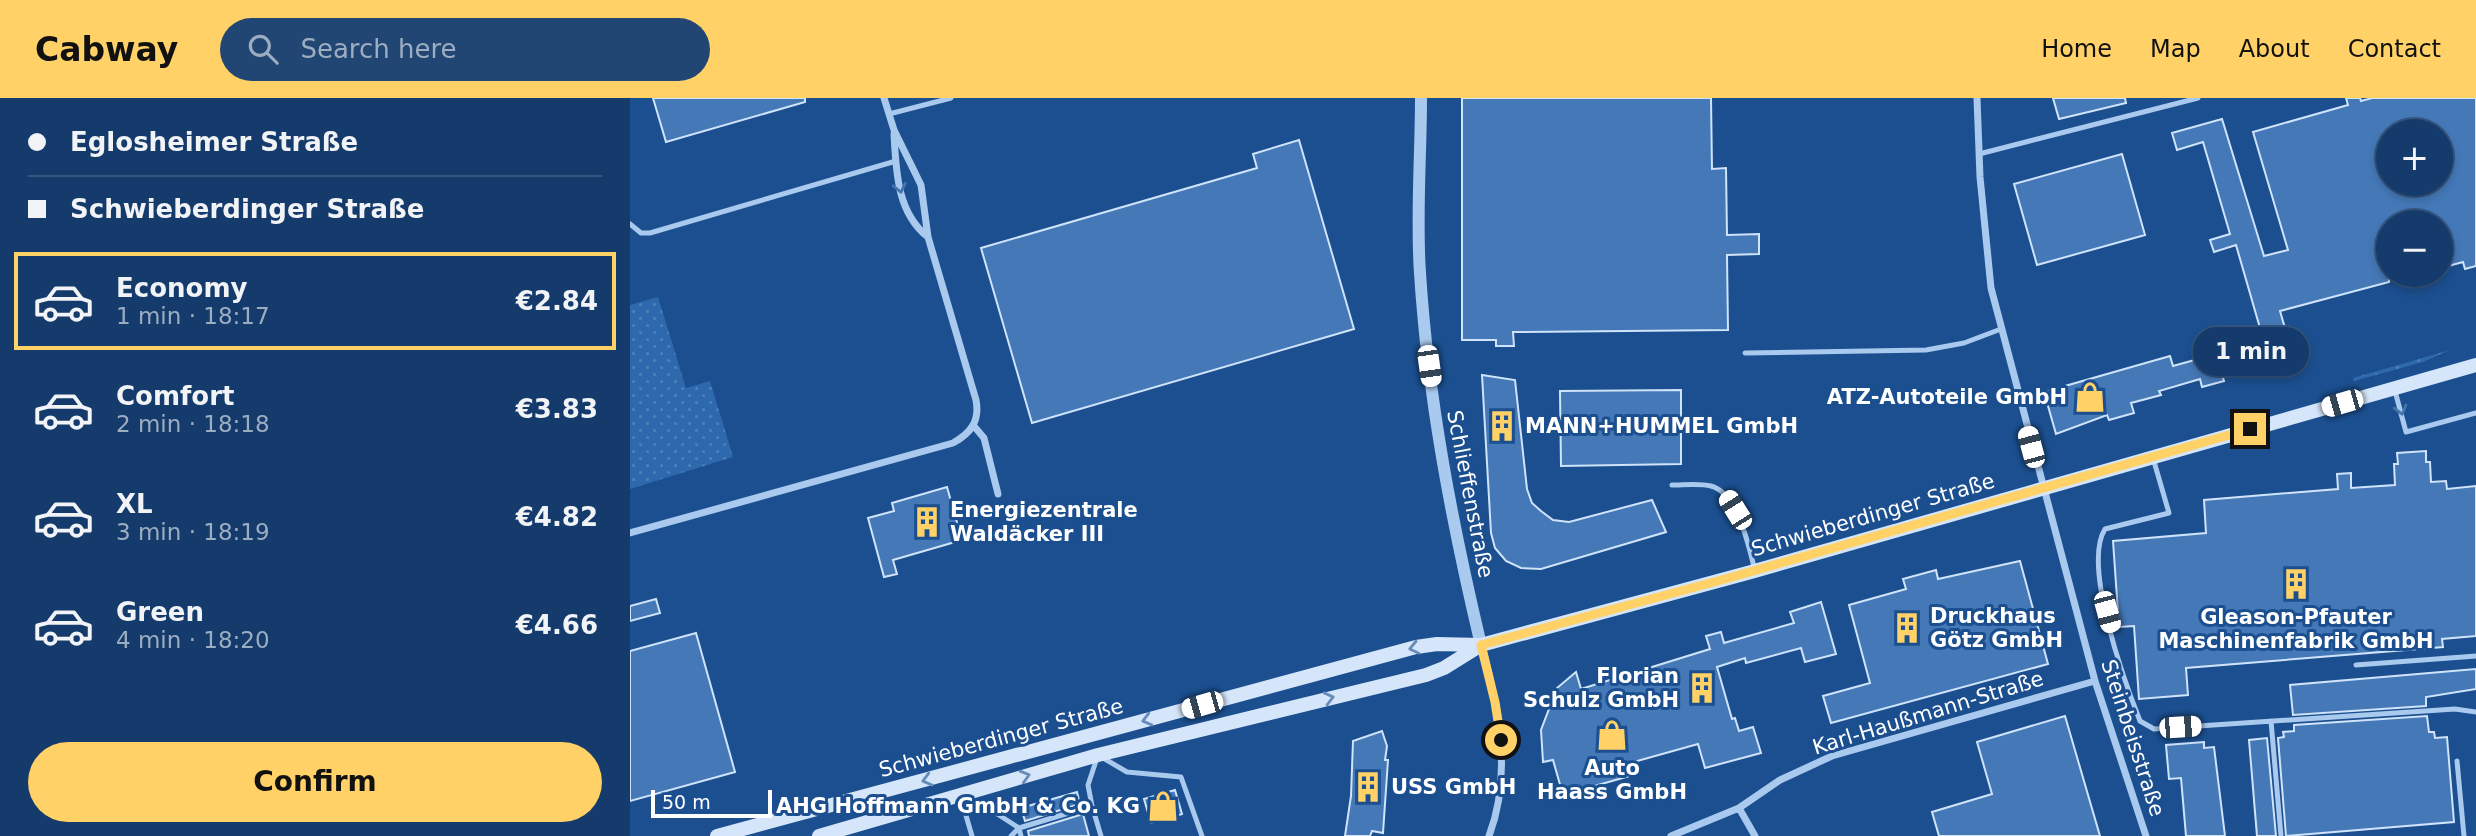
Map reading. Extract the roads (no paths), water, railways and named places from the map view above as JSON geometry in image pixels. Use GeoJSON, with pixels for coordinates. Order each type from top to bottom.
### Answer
{"type":"FeatureCollection","features":[{"type":"Feature","properties":{"kind":"main road","name":"Schwieberdinger Straße"},"geometry":{"type":"LineString","coordinates":[[726,835],[1426,645],[1481,645],[1755,571],[2476,365]]}},
{"type":"Feature","properties":{"kind":"main road","name":"Schwieberdinger Straße"},"geometry":{"type":"LineString","coordinates":[[819,836],[1098,755],[1426,675],[1444,668],[1481,645]]}},
{"type":"Feature","properties":{"kind":"main road"},"geometry":{"type":"LineString","coordinates":[[1281,684],[1288,708]]}},
{"type":"Feature","properties":{"kind":"street"},"geometry":{"type":"LineString","coordinates":[[630,533],[953,443],[968,433],[974,425],[978,411],[976,400],[928,237],[921,185],[894,130],[884,98]]}},
{"type":"Feature","properties":{"kind":"street","name":"Schlieffenstraße"},"geometry":{"type":"LineString","coordinates":[[1421,98],[1420,270],[1426,343],[1447,489],[1481,645]]}},
{"type":"Feature","properties":{"kind":"street","name":"Steinbeisstraße"},"geometry":{"type":"LineString","coordinates":[[1977,98],[1979,154],[1991,288],[2095,681],[2146,836]]}},
{"type":"Feature","properties":{"kind":"street"},"geometry":{"type":"LineString","coordinates":[[894,130],[896,161],[909,218],[928,237]]}},
{"type":"Feature","properties":{"kind":"street"},"geometry":{"type":"LineString","coordinates":[[974,425],[984,438],[998,494]]}},
{"type":"Feature","properties":{"kind":"street"},"geometry":{"type":"LineString","coordinates":[[1481,645],[1495,702],[1504,767],[1495,819],[1489,836]]}},
{"type":"Feature","properties":{"kind":"street","name":"Karl-Haußmann-Straße"},"geometry":{"type":"LineString","coordinates":[[1671,836],[1739,808],[1780,780],[1832,756],[2095,681]]}},
{"type":"Feature","properties":{"kind":"street"},"geometry":{"type":"LineString","coordinates":[[1739,808],[1755,836]]}},
{"type":"Feature","properties":{"kind":"lane"},"geometry":{"type":"LineString","coordinates":[[889,114],[951,98]]}},
{"type":"Feature","properties":{"kind":"lane"},"geometry":{"type":"LineString","coordinates":[[1979,154],[2198,98]]}},
{"type":"Feature","properties":{"kind":"lane"},"geometry":{"type":"LineString","coordinates":[[630,224],[641,233],[650,233],[896,161]]}},
{"type":"Feature","properties":{"kind":"lane"},"geometry":{"type":"LineString","coordinates":[[1745,352],[1926,350],[1954,346],[2001,329]]}},
{"type":"Feature","properties":{"kind":"lane"},"geometry":{"type":"LineString","coordinates":[[2394,388],[2406,432],[2476,413]]}},
{"type":"Feature","properties":{"kind":"lane"},"geometry":{"type":"LineString","coordinates":[[2152,456],[2169,513],[2105,529],[2099,539],[2098,552],[2100,587],[2126,684],[2140,722],[2154,729],[2455,709],[2476,712]]}},
{"type":"Feature","properties":{"kind":"lane"},"geometry":{"type":"LineString","coordinates":[[1672,485],[1712,486],[1727,497],[1742,522],[1755,571]]}},
{"type":"Feature","properties":{"kind":"lane"},"geometry":{"type":"LineString","coordinates":[[2356,665],[2476,656]]}},
{"type":"Feature","properties":{"kind":"lane"},"geometry":{"type":"LineString","coordinates":[[2271,721],[2281,836]]}},
{"type":"Feature","properties":{"kind":"lane"},"geometry":{"type":"LineString","coordinates":[[1101,836],[1088,785],[1098,755],[1127,772],[1181,777],[1202,836]]}},
{"type":"Feature","properties":{"kind":"lane"},"geometry":{"type":"LineString","coordinates":[[2457,761],[2464,836]]}},
{"type":"Feature","properties":{"kind":"lane"},"geometry":{"type":"LineString","coordinates":[[962,794],[1019,828],[1021,836]]}},
{"type":"Feature","properties":{"kind":"lane"},"geometry":{"type":"LineString","coordinates":[[962,794],[972,836]]}},
{"type":"Feature","properties":{"kind":"lane"},"geometry":{"type":"LineString","coordinates":[[1011,836],[1019,828],[1092,806]]}},
{"type":"Feature","properties":{"kind":"place","name":"ATZ-Autoteile GmbH"},"geometry":{"type":"Point","coordinates":[2090,397]}},
{"type":"Feature","properties":{"kind":"place","name":"MANN+HUMMEL GmbH"},"geometry":{"type":"Point","coordinates":[1502,426]}},
{"type":"Feature","properties":{"kind":"place","name":"Energiezentrale Waldäcker III"},"geometry":{"type":"Point","coordinates":[927,522]}},
{"type":"Feature","properties":{"kind":"place","name":"Gleason-Pfauter Maschinenfabrik GmbH"},"geometry":{"type":"Point","coordinates":[2296,584]}},
{"type":"Feature","properties":{"kind":"place","name":"Druckhaus Götz GmbH"},"geometry":{"type":"Point","coordinates":[1907,628]}},
{"type":"Feature","properties":{"kind":"place","name":"Florian Schulz GmbH"},"geometry":{"type":"Point","coordinates":[1702,688]}},
{"type":"Feature","properties":{"kind":"place","name":"Auto Haass GmbH"},"geometry":{"type":"Point","coordinates":[1612,735]}},
{"type":"Feature","properties":{"kind":"place","name":"USS GmbH"},"geometry":{"type":"Point","coordinates":[1368,787]}},
{"type":"Feature","properties":{"kind":"place","name":"AHG Hoffmann GmbH & Co. KG"},"geometry":{"type":"Point","coordinates":[1163,806]}}]}
